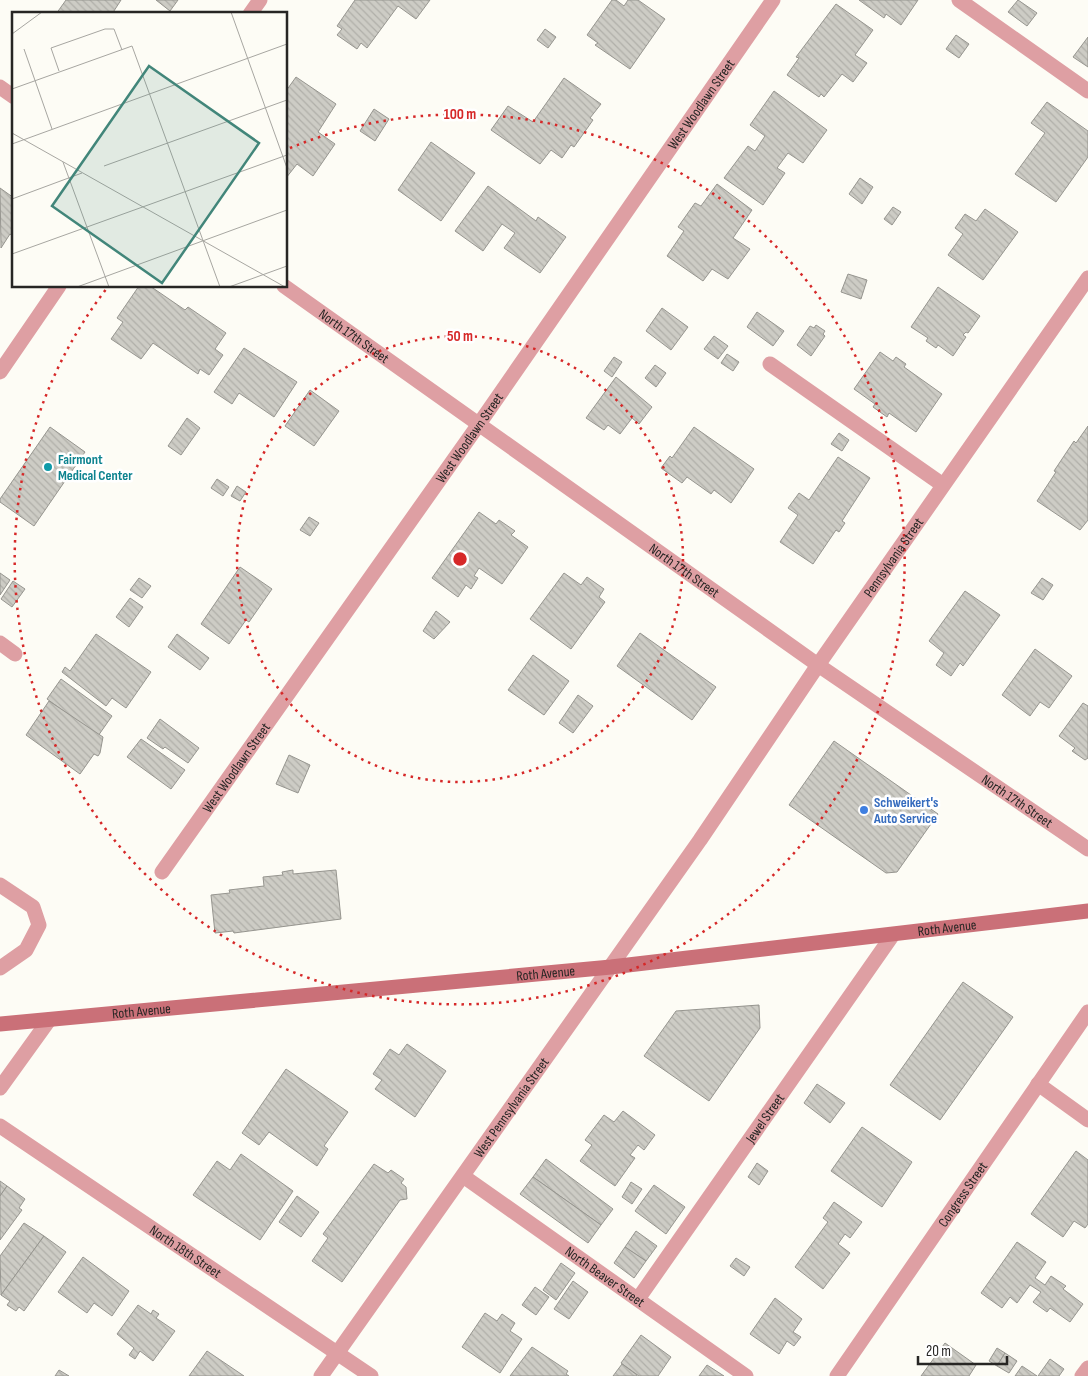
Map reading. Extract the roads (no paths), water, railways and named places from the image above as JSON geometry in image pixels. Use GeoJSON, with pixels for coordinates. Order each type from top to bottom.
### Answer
{"type":"FeatureCollection","features":[{"type":"Feature","properties":{"kind":"main road","name":"Roth Avenue"},"geometry":{"type":"LineString","coordinates":[[0,1024],[611,967],[892,936],[1088,911]]}},
{"type":"Feature","properties":{"kind":"street"},"geometry":{"type":"LineString","coordinates":[[251,12],[259,0]]}},
{"type":"Feature","properties":{"kind":"street","name":"West Woodlawn Street"},"geometry":{"type":"LineString","coordinates":[[162,872],[479,424],[774,0]]}},
{"type":"Feature","properties":{"kind":"street"},"geometry":{"type":"LineString","coordinates":[[959,0],[1088,91]]}},
{"type":"Feature","properties":{"kind":"street"},"geometry":{"type":"LineString","coordinates":[[0,87],[12,96]]}},
{"type":"Feature","properties":{"kind":"street","name":"Pennsylvania Street"},"geometry":{"type":"LineString","coordinates":[[700,840],[818,665],[1088,278]]}},
{"type":"Feature","properties":{"kind":"street"},"geometry":{"type":"LineString","coordinates":[[0,372],[58,288]]}},
{"type":"Feature","properties":{"kind":"street","name":"North 17th Street"},"geometry":{"type":"LineString","coordinates":[[287,288],[818,665],[1088,849]]}},
{"type":"Feature","properties":{"kind":"street"},"geometry":{"type":"LineString","coordinates":[[770,364],[943,485]]}},
{"type":"Feature","properties":{"kind":"street"},"geometry":{"type":"LineString","coordinates":[[0,643],[15,654]]}},
{"type":"Feature","properties":{"kind":"street","name":"West Pennsylvania Street"},"geometry":{"type":"LineString","coordinates":[[321,1376],[700,840]]}},
{"type":"Feature","properties":{"kind":"street"},"geometry":{"type":"LineString","coordinates":[[0,885],[33,907],[39,925],[26,950],[0,968]]}},
{"type":"Feature","properties":{"kind":"street","name":"Jewel Street"},"geometry":{"type":"LineString","coordinates":[[638,1300],[892,936]]}},
{"type":"Feature","properties":{"kind":"street","name":"Congress Street"},"geometry":{"type":"LineString","coordinates":[[837,1376],[1088,1012]]}},
{"type":"Feature","properties":{"kind":"street"},"geometry":{"type":"LineString","coordinates":[[0,1088],[48,1020]]}},
{"type":"Feature","properties":{"kind":"street"},"geometry":{"type":"LineString","coordinates":[[1038,1084],[1088,1120]]}},
{"type":"Feature","properties":{"kind":"street","name":"North 18th Street"},"geometry":{"type":"LineString","coordinates":[[0,1126],[371,1376]]}},
{"type":"Feature","properties":{"kind":"street","name":"North Beaver Street"},"geometry":{"type":"LineString","coordinates":[[464,1176],[746,1376]]}},
{"type":"Feature","properties":{"kind":"street"},"geometry":{"type":"LineString","coordinates":[[1082,1376],[1088,1368]]}},
{"type":"Feature","properties":{"kind":"place","name":"Fairmont Medical Center"},"geometry":{"type":"Point","coordinates":[48,467]}},
{"type":"Feature","properties":{"kind":"place","name":"Schweikert's Auto Service"},"geometry":{"type":"Point","coordinates":[864,810]}}]}
